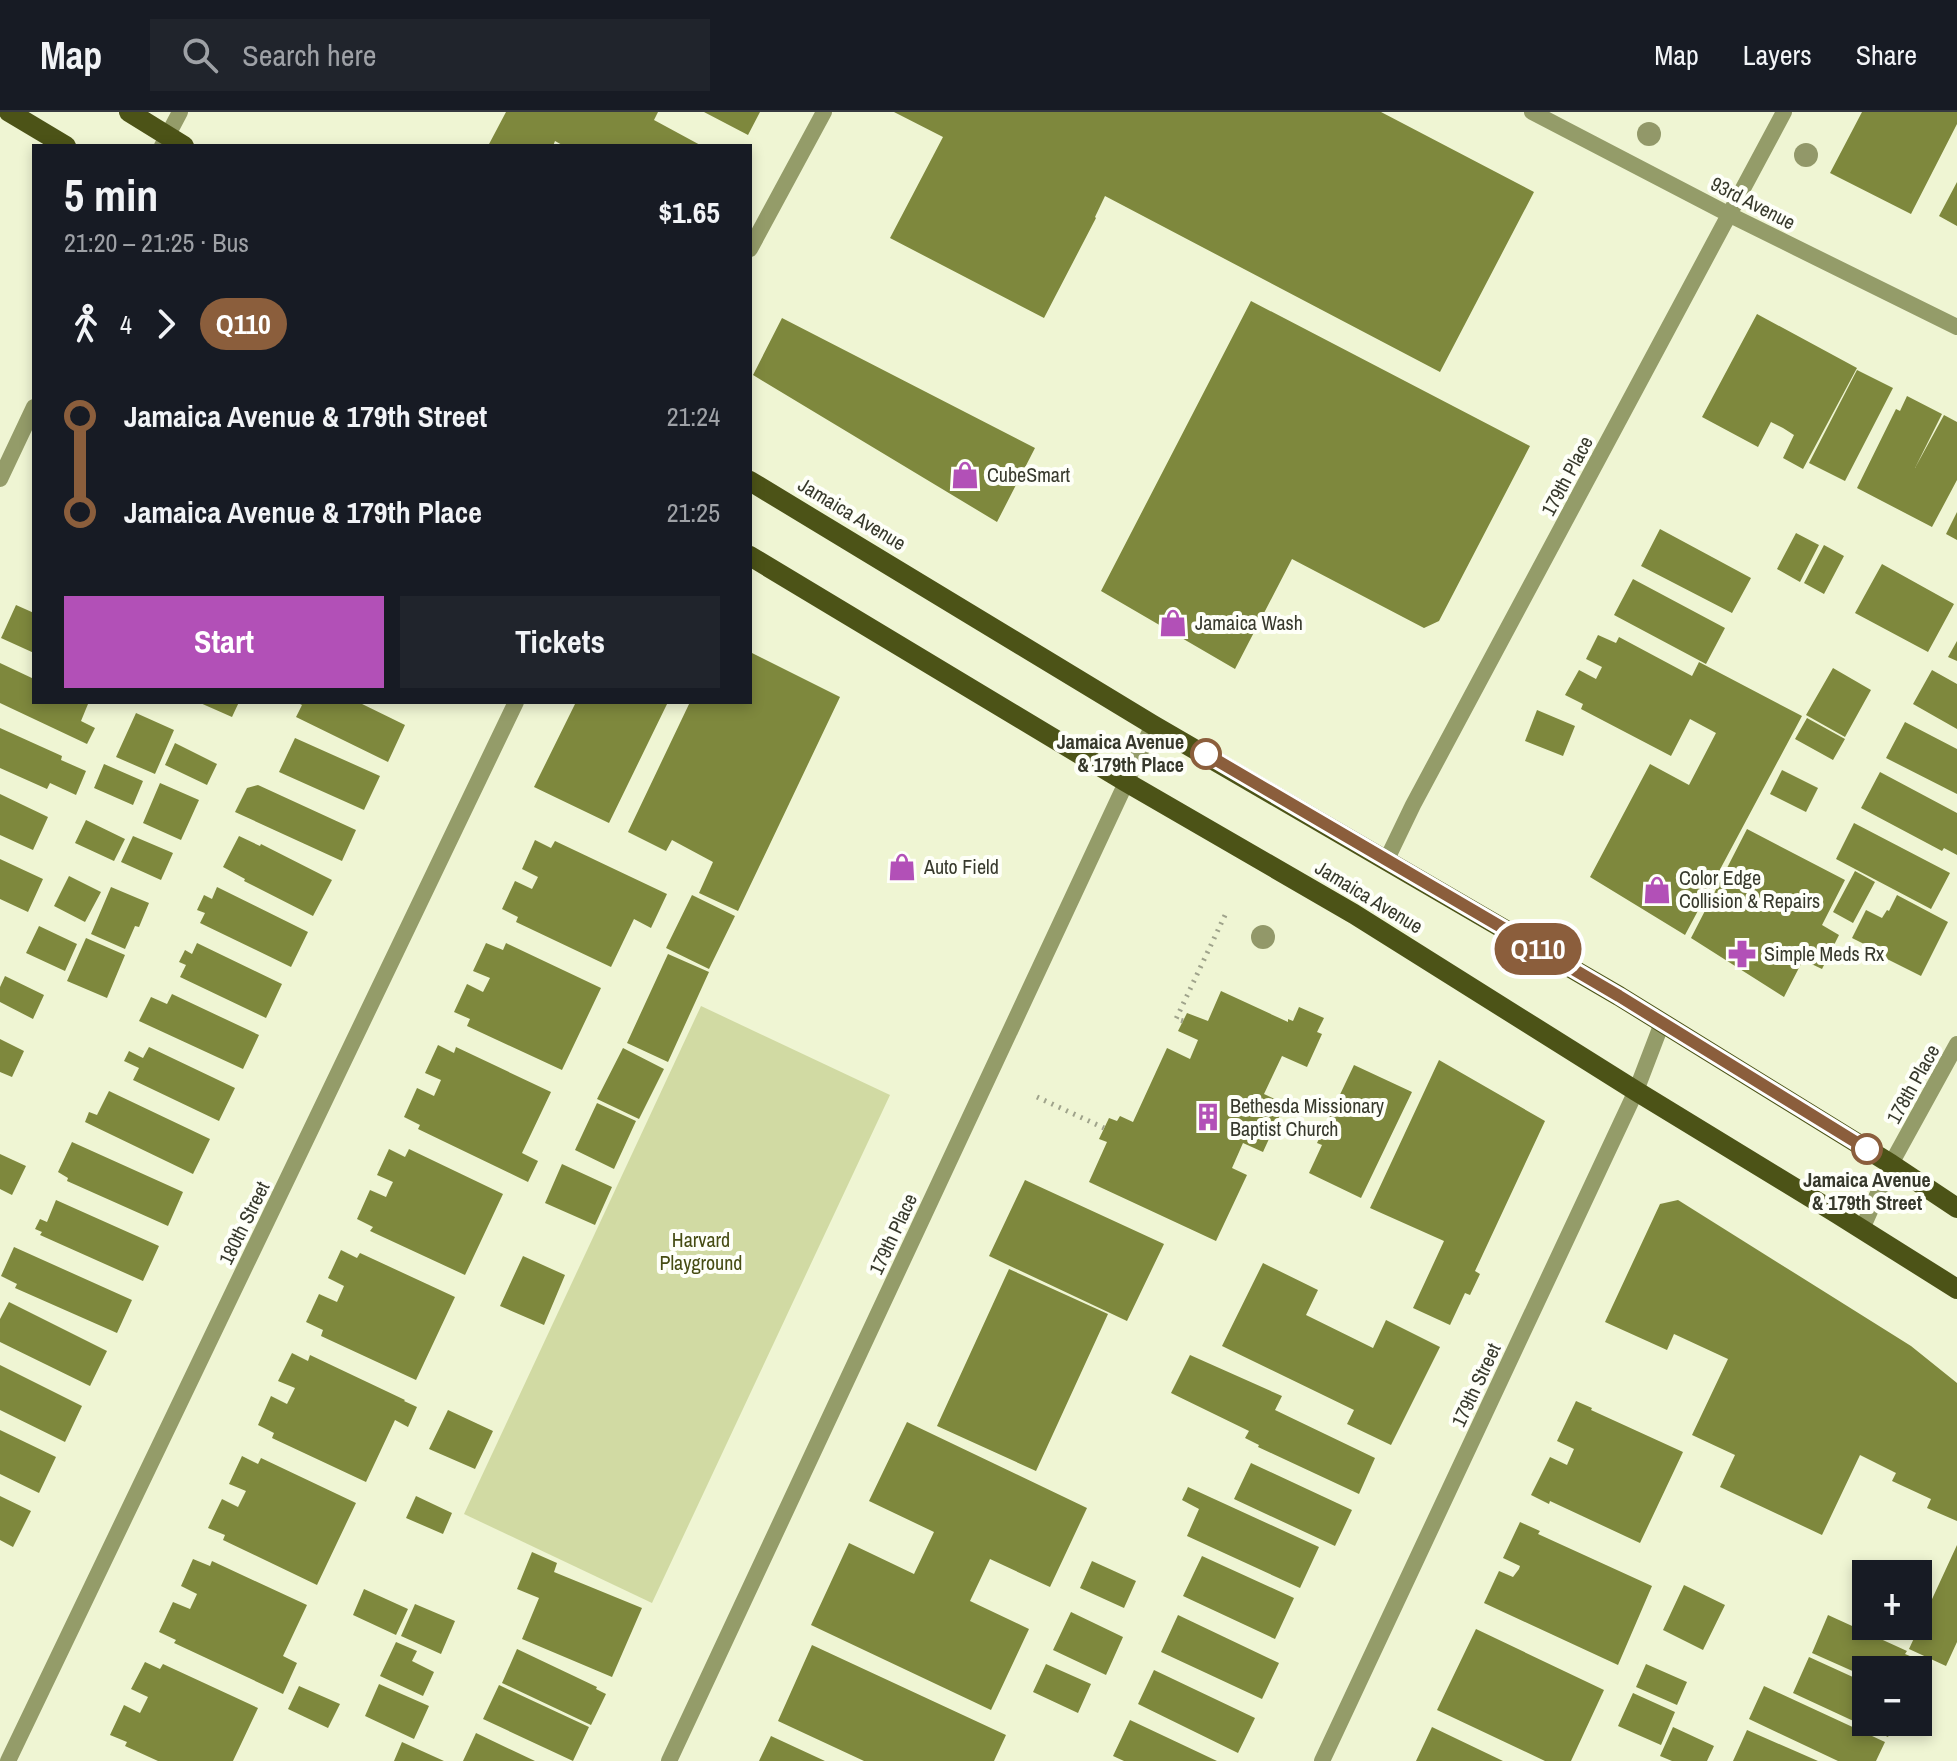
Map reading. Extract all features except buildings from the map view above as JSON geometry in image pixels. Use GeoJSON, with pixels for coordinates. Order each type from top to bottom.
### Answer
{"type":"FeatureCollection","features":[{"type":"Feature","properties":{"kind":"main road"},"geometry":{"type":"LineString","coordinates":[[9,112],[63,144]]}},
{"type":"Feature","properties":{"kind":"main road"},"geometry":{"type":"LineString","coordinates":[[129,112],[171,143]]}},
{"type":"Feature","properties":{"kind":"main road","name":"Jamaica Avenue"},"geometry":{"type":"LineString","coordinates":[[752,482],[1153,725],[1387,859],[1662,1023],[1957,1208]]}},
{"type":"Feature","properties":{"kind":"main road","name":"Jamaica Avenue"},"geometry":{"type":"LineString","coordinates":[[752,557],[1126,782],[1354,914],[1957,1289]]}},
{"type":"Feature","properties":{"kind":"street"},"geometry":{"type":"LineString","coordinates":[[171,143],[180,112]]}},
{"type":"Feature","properties":{"kind":"street"},"geometry":{"type":"LineString","coordinates":[[752,245],[824,112]]}},
{"type":"Feature","properties":{"kind":"street","name":"93rd Avenue"},"geometry":{"type":"LineString","coordinates":[[1532,112],[1730,215],[1957,327]]}},
{"type":"Feature","properties":{"kind":"street","name":"179th Place"},"geometry":{"type":"LineString","coordinates":[[1387,859],[1784,112]]}},
{"type":"Feature","properties":{"kind":"street"},"geometry":{"type":"LineString","coordinates":[[0,479],[32,411]]}},
{"type":"Feature","properties":{"kind":"street","name":"180th Street"},"geometry":{"type":"LineString","coordinates":[[8,1761],[515,704]]}},
{"type":"Feature","properties":{"kind":"street","name":"179th Place"},"geometry":{"type":"LineString","coordinates":[[669,1761],[1153,725]]}},
{"type":"Feature","properties":{"kind":"street","name":"179th Street"},"geometry":{"type":"LineString","coordinates":[[1322,1761],[1636,1091],[1662,1023]]}},
{"type":"Feature","properties":{"kind":"street","name":"178th Place"},"geometry":{"type":"LineString","coordinates":[[1862,1229],[1891,1164],[1957,1044]]}},
{"type":"Feature","properties":{"kind":"path"},"geometry":{"type":"LineString","coordinates":[[1183,1021],[1176,1019],[1227,911]]}},
{"type":"Feature","properties":{"kind":"path"},"geometry":{"type":"LineString","coordinates":[[1037,1097],[1104,1128]]}},
{"type":"Feature","properties":{"kind":"green space","name":"Harvard Playground"},"geometry":{"type":"Polygon","coordinates":[[[701,1006],[890,1095],[652,1603],[464,1514],[701,1006]]]}},
{"type":"Feature","properties":{"kind":"bus line","name":"Q110"},"geometry":{"type":"LineString","coordinates":[[1206,754],[1619,996],[1867,1149]]}},
{"type":"Feature","properties":{"kind":"place","name":"CubeSmart"},"geometry":{"type":"Point","coordinates":[965,475]}},
{"type":"Feature","properties":{"kind":"place","name":"Jamaica Wash"},"geometry":{"type":"Point","coordinates":[1173,623]}},
{"type":"Feature","properties":{"kind":"place","name":"Jamaica Avenue & 179th Place"},"geometry":{"type":"Point","coordinates":[1206,754]}},
{"type":"Feature","properties":{"kind":"place","name":"Auto Field"},"geometry":{"type":"Point","coordinates":[902,867]}},
{"type":"Feature","properties":{"kind":"place","name":"Color Edge Collision & Repairs"},"geometry":{"type":"Point","coordinates":[1657,890]}},
{"type":"Feature","properties":{"kind":"place","name":"Simple Meds Rx"},"geometry":{"type":"Point","coordinates":[1742,954]}},
{"type":"Feature","properties":{"kind":"place","name":"Bethesda Missionary Baptist Church"},"geometry":{"type":"Point","coordinates":[1208,1117]}},
{"type":"Feature","properties":{"kind":"place","name":"Jamaica Avenue & 179th Street"},"geometry":{"type":"Point","coordinates":[1867,1149]}}]}
